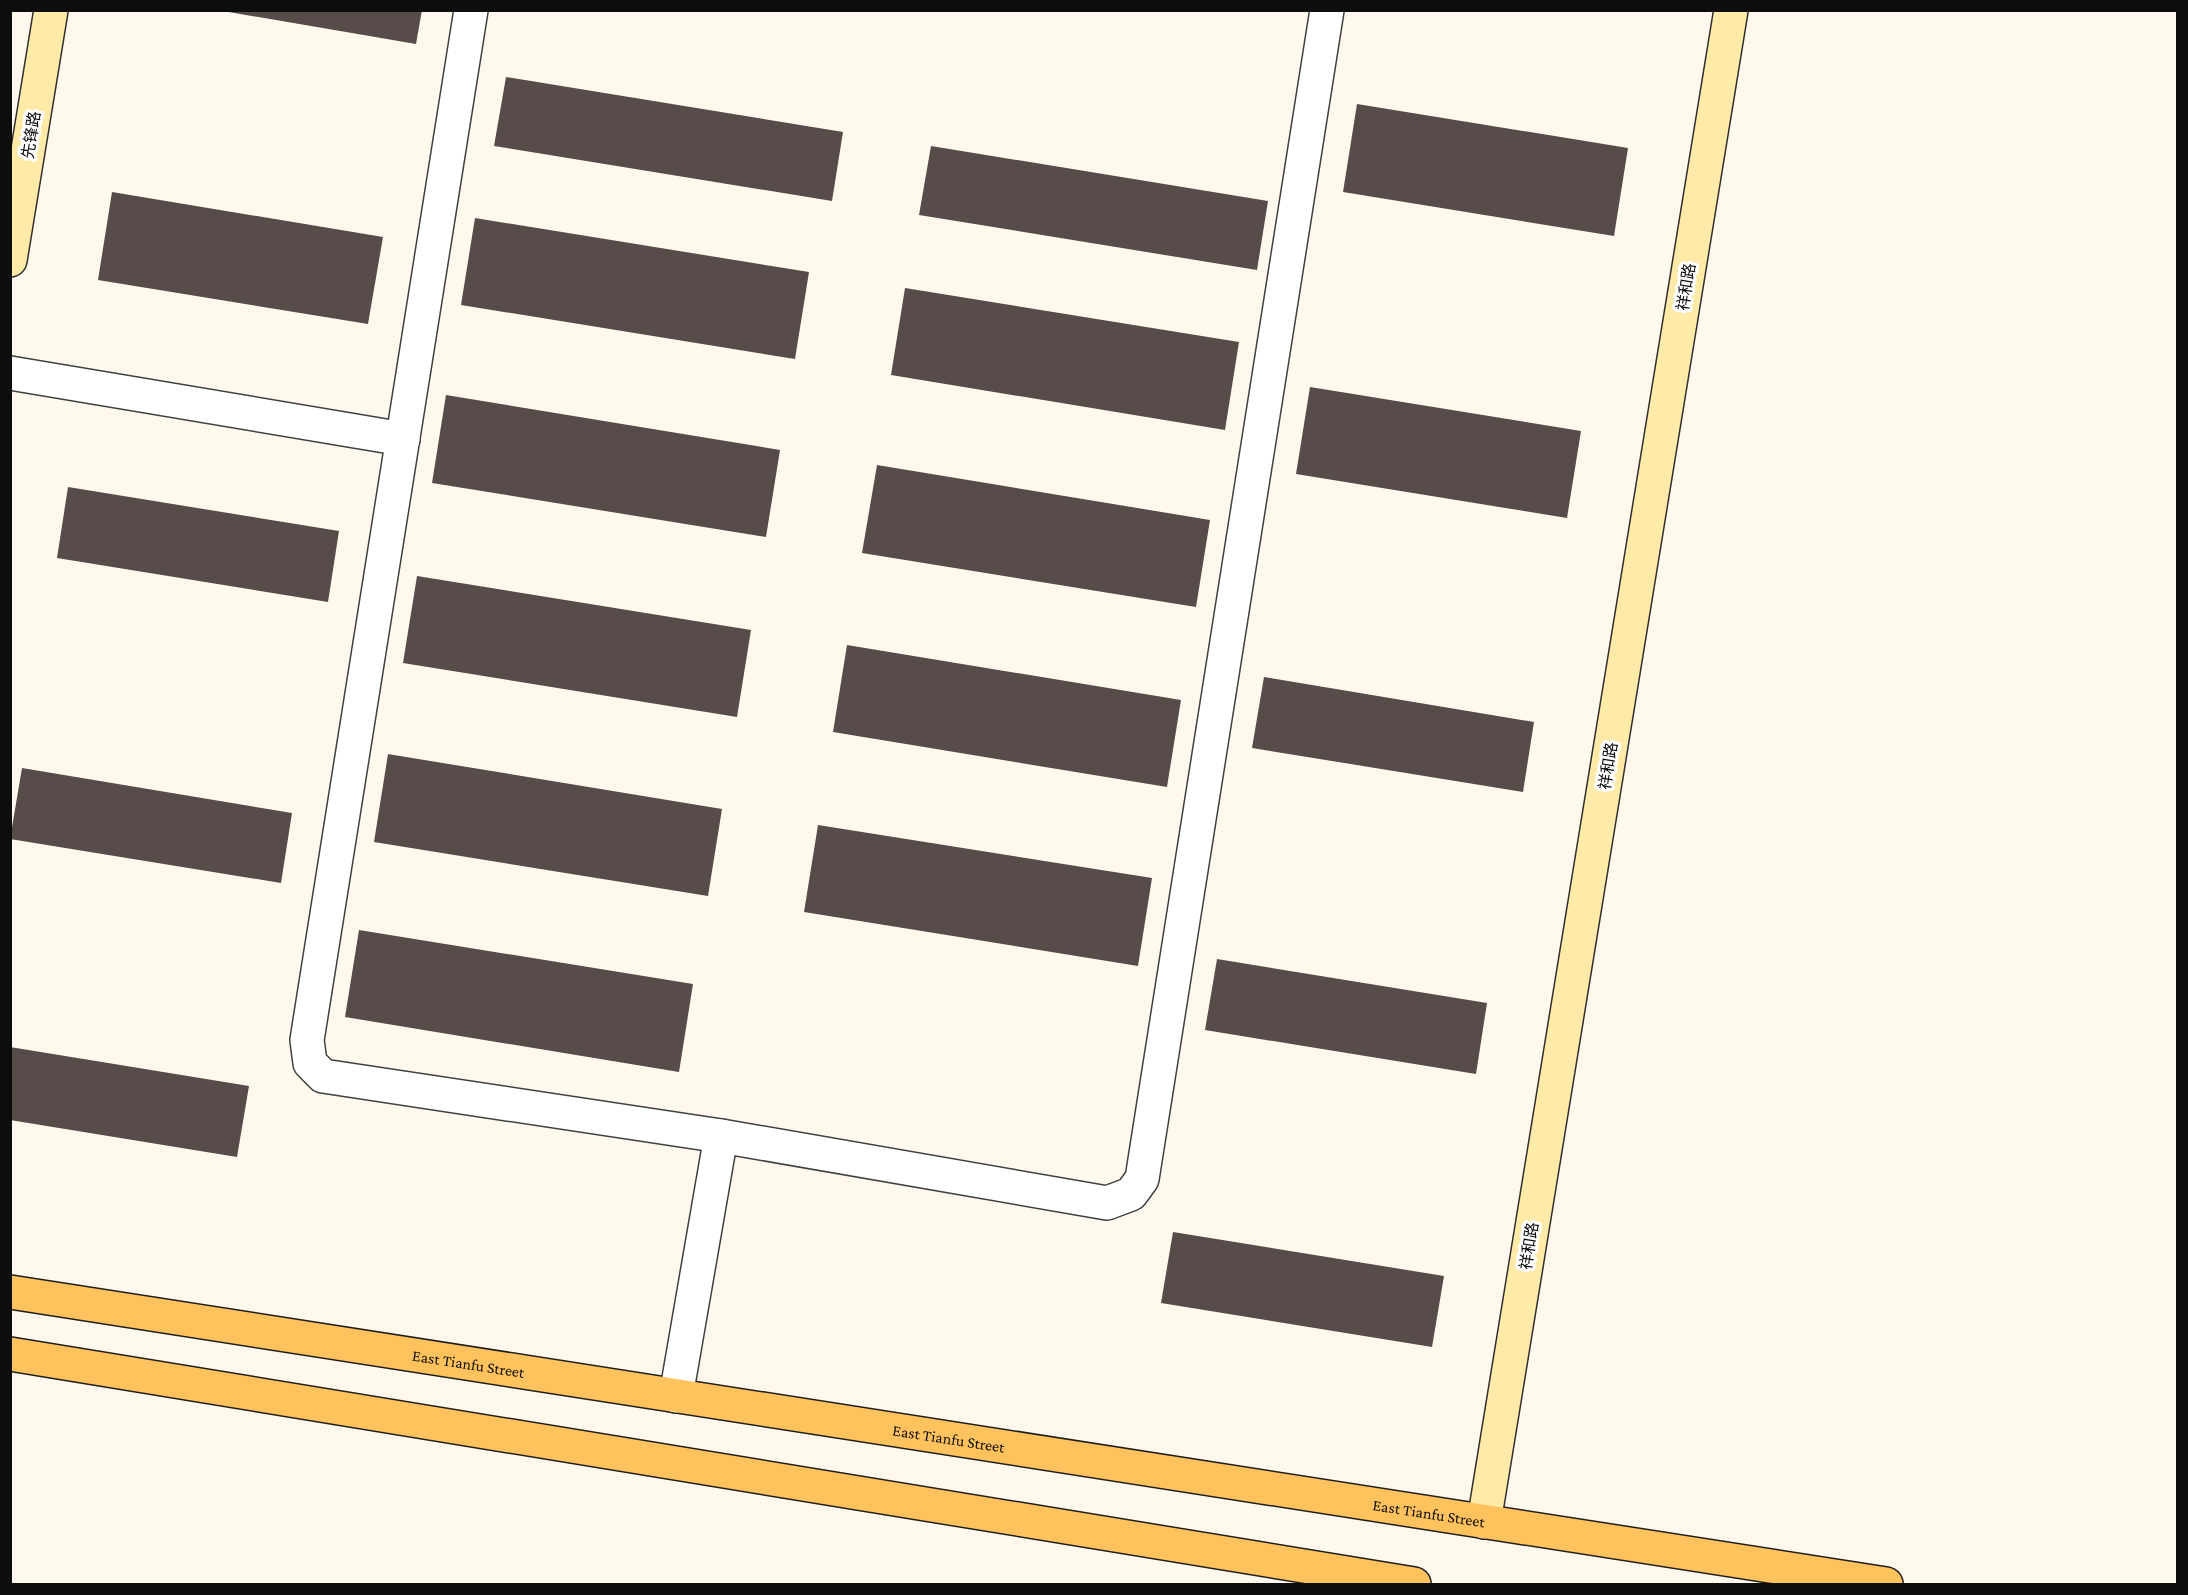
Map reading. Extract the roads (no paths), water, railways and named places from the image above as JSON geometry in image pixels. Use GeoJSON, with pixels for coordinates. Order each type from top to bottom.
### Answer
{"type":"FeatureCollection","features":[{"type":"Feature","properties":{"kind":"main road","name":"East Tianfu Street"},"geometry":{"type":"LineString","coordinates":[[10,1292],[1886,1584]]}},
{"type":"Feature","properties":{"kind":"main road"},"geometry":{"type":"LineString","coordinates":[[10,1354],[1404,1584]]}},
{"type":"Feature","properties":{"kind":"street","name":"先锋路"},"geometry":{"type":"LineString","coordinates":[[10,260],[51,10]]}},
{"type":"Feature","properties":{"kind":"street"},"geometry":{"type":"LineString","coordinates":[[471,10],[307,1040],[310,1063],[323,1076],[721,1136],[1107,1203],[1131,1194],[1142,1179],[1327,10]]}},
{"type":"Feature","properties":{"kind":"street","name":"祥和路"},"geometry":{"type":"LineString","coordinates":[[1484,1522],[1731,10]]}},
{"type":"Feature","properties":{"kind":"street"},"geometry":{"type":"LineString","coordinates":[[10,373],[403,439]]}},
{"type":"Feature","properties":{"kind":"street"},"geometry":{"type":"LineString","coordinates":[[676,1396],[721,1136]]}}]}
